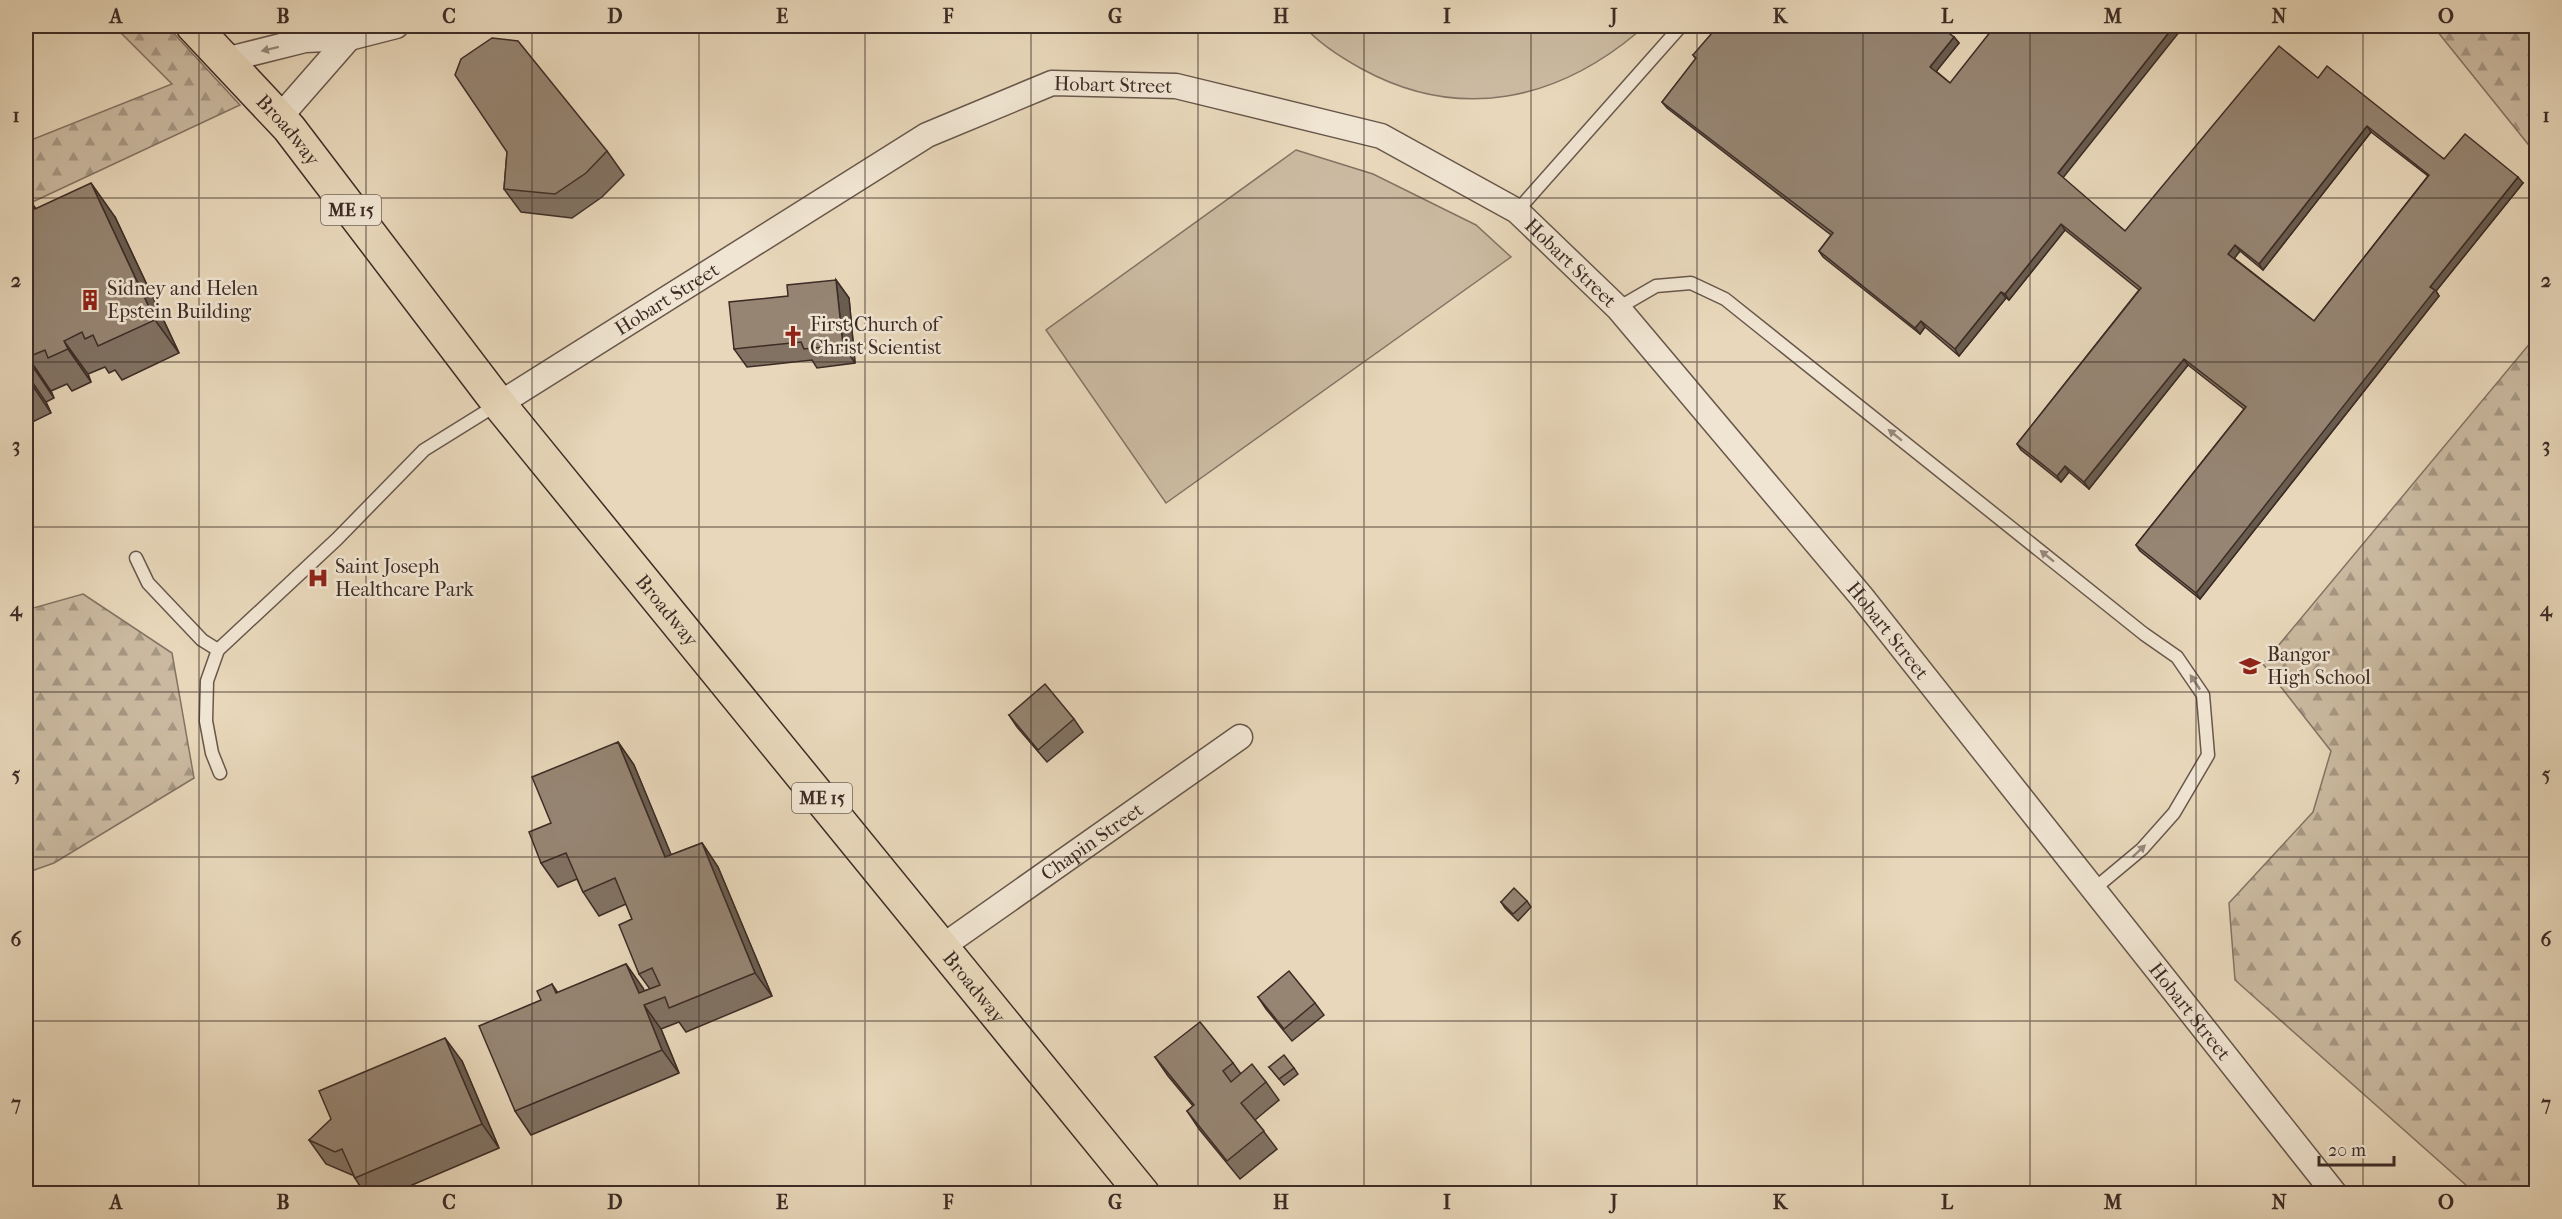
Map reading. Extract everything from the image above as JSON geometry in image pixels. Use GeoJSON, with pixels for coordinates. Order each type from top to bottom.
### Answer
{"type":"FeatureCollection","features":[{"type":"Feature","properties":{"kind":"main road","name":"Broadway"},"geometry":{"type":"LineString","coordinates":[[193,26],[279,118],[499,404],[1143,1194]]}},
{"type":"Feature","properties":{"kind":"street"},"geometry":{"type":"LineString","coordinates":[[225,60],[305,40],[348,32],[380,32],[396,26]]}},
{"type":"Feature","properties":{"kind":"street"},"geometry":{"type":"LineString","coordinates":[[279,118],[348,32]]}},
{"type":"Feature","properties":{"kind":"street","name":"Hobart Street"},"geometry":{"type":"LineString","coordinates":[[499,404],[927,135],[1052,83],[1176,86],[1382,136],[1517,211],[1618,308],[1861,596],[2335,1194]]}},
{"type":"Feature","properties":{"kind":"street","name":"Chapin Street"},"geometry":{"type":"LineString","coordinates":[[943,946],[1240,737]]}},
{"type":"Feature","properties":{"kind":"lane"},"geometry":{"type":"LineString","coordinates":[[1517,211],[1681,26]]}},
{"type":"Feature","properties":{"kind":"lane"},"geometry":{"type":"LineString","coordinates":[[1618,308],[1656,286],[1691,283],[1725,299],[2144,634],[2177,657],[2203,694],[2208,755],[2174,813],[2142,849],[2094,889]]}},
{"type":"Feature","properties":{"kind":"lane"},"geometry":{"type":"LineString","coordinates":[[220,773],[212,753],[206,722],[207,681],[218,650],[337,539],[424,450],[499,404]]}},
{"type":"Feature","properties":{"kind":"lane"},"geometry":{"type":"LineString","coordinates":[[136,558],[148,583],[202,640],[218,650]]}},
{"type":"Feature","properties":{"kind":"green space"},"geometry":{"type":"Polygon","coordinates":[[[114,26],[167,26],[240,105],[26,205],[26,142],[172,84],[114,26]]]}},
{"type":"Feature","properties":{"kind":"green space"},"geometry":{"type":"Polygon","coordinates":[[[1304,26],[1633,26],[1638,32],[1607,56],[1574,74],[1540,88],[1506,96],[1470,99],[1435,95],[1398,85],[1362,69],[1339,55],[1324,45],[1304,26]]]}},
{"type":"Feature","properties":{"kind":"green space"},"geometry":{"type":"Polygon","coordinates":[[[2433,26],[2536,26],[2536,154],[2433,26]]]}},
{"type":"Feature","properties":{"kind":"green space"},"geometry":{"type":"Polygon","coordinates":[[[1296,150],[1373,174],[1476,225],[1511,257],[1166,503],[1046,330],[1296,150]]]}},
{"type":"Feature","properties":{"kind":"green space"},"geometry":{"type":"Polygon","coordinates":[[[2536,336],[2536,1193],[2475,1193],[2235,980],[2229,903],[2313,812],[2331,751],[2263,664],[2536,336]]]}},
{"type":"Feature","properties":{"kind":"green space"},"geometry":{"type":"Polygon","coordinates":[[[83,594],[172,653],[194,778],[54,863],[26,873],[26,610],[83,594]]]}},
{"type":"Feature","properties":{"kind":"building"},"geometry":{"type":"Polygon","coordinates":[[[1718,26],[1939,26],[1954,37],[1930,67],[1950,83],[1995,26],[2174,26],[2058,173],[2125,231],[2279,46],[2318,78],[2327,66],[2444,159],[2465,134],[2518,177],[2430,287],[2435,290],[2196,593],[2136,545],[2246,407],[2184,359],[2084,482],[2065,466],[2057,476],[2017,444],[2141,288],[2061,224],[2005,294],[2001,292],[1955,349],[1921,321],[1915,328],[1819,251],[1833,233],[1662,102],[1696,58],[1693,55],[1718,26]],[[2367,126],[2259,264],[2235,245],[2228,254],[2314,321],[2429,175],[2367,126]]]}},
{"type":"Feature","properties":{"kind":"building"},"geometry":{"type":"Polygon","coordinates":[[[492,38],[518,41],[607,151],[586,173],[555,194],[504,189],[507,152],[455,75],[461,59],[492,38]]]}},
{"type":"Feature","properties":{"kind":"building","name":"Sidney and Helen Epstein Building"},"geometry":{"type":"Polygon","coordinates":[[[91,183],[155,320],[98,346],[93,335],[85,339],[82,332],[64,341],[68,349],[48,358],[45,350],[28,357],[31,364],[26,367],[26,202],[30,200],[35,209],[91,183]]]}},
{"type":"Feature","properties":{"kind":"building"},"geometry":{"type":"Polygon","coordinates":[[[836,280],[843,345],[804,349],[801,342],[734,349],[729,302],[788,296],[787,285],[836,280]]]}},
{"type":"Feature","properties":{"kind":"building"},"geometry":{"type":"Polygon","coordinates":[[[1045,684],[1074,719],[1038,750],[1009,715],[1045,684]]]}},
{"type":"Feature","properties":{"kind":"building"},"geometry":{"type":"Polygon","coordinates":[[[618,742],[665,857],[702,843],[755,973],[669,1008],[665,997],[644,1005],[662,1050],[515,1111],[479,1026],[541,1000],[537,991],[552,984],[556,993],[626,964],[639,993],[660,985],[652,968],[639,974],[619,925],[632,919],[615,878],[583,892],[566,853],[541,863],[529,832],[551,823],[532,777],[618,742]]]}},
{"type":"Feature","properties":{"kind":"building"},"geometry":{"type":"Polygon","coordinates":[[[1514,888],[1527,901],[1513,914],[1501,902],[1514,888]]]}},
{"type":"Feature","properties":{"kind":"building"},"geometry":{"type":"Polygon","coordinates":[[[1289,971],[1315,1003],[1284,1029],[1258,997],[1289,971]]]}},
{"type":"Feature","properties":{"kind":"building"},"geometry":{"type":"Polygon","coordinates":[[[1200,1022],[1233,1063],[1223,1071],[1231,1082],[1252,1064],[1266,1082],[1241,1103],[1264,1131],[1227,1161],[1187,1111],[1194,1105],[1155,1057],[1200,1022]]]}},
{"type":"Feature","properties":{"kind":"building"},"geometry":{"type":"Polygon","coordinates":[[[445,1038],[482,1124],[355,1178],[342,1149],[335,1152],[309,1140],[331,1119],[319,1091],[445,1038]]]}},
{"type":"Feature","properties":{"kind":"building"},"geometry":{"type":"Polygon","coordinates":[[[1284,1055],[1294,1068],[1279,1079],[1269,1067],[1284,1055]]]}},
{"type":"Feature","properties":{"kind":"place","name":"Sidney and Helen Epstein Building"},"geometry":{"type":"Point","coordinates":[90,300]}},
{"type":"Feature","properties":{"kind":"place","name":"First Church of Christ Scientist"},"geometry":{"type":"Point","coordinates":[793,336]}},
{"type":"Feature","properties":{"kind":"place","name":"Saint Joseph Healthcare Park"},"geometry":{"type":"Point","coordinates":[318,578]}},
{"type":"Feature","properties":{"kind":"place","name":"Bangor High School"},"geometry":{"type":"Point","coordinates":[2250,666]}}]}
